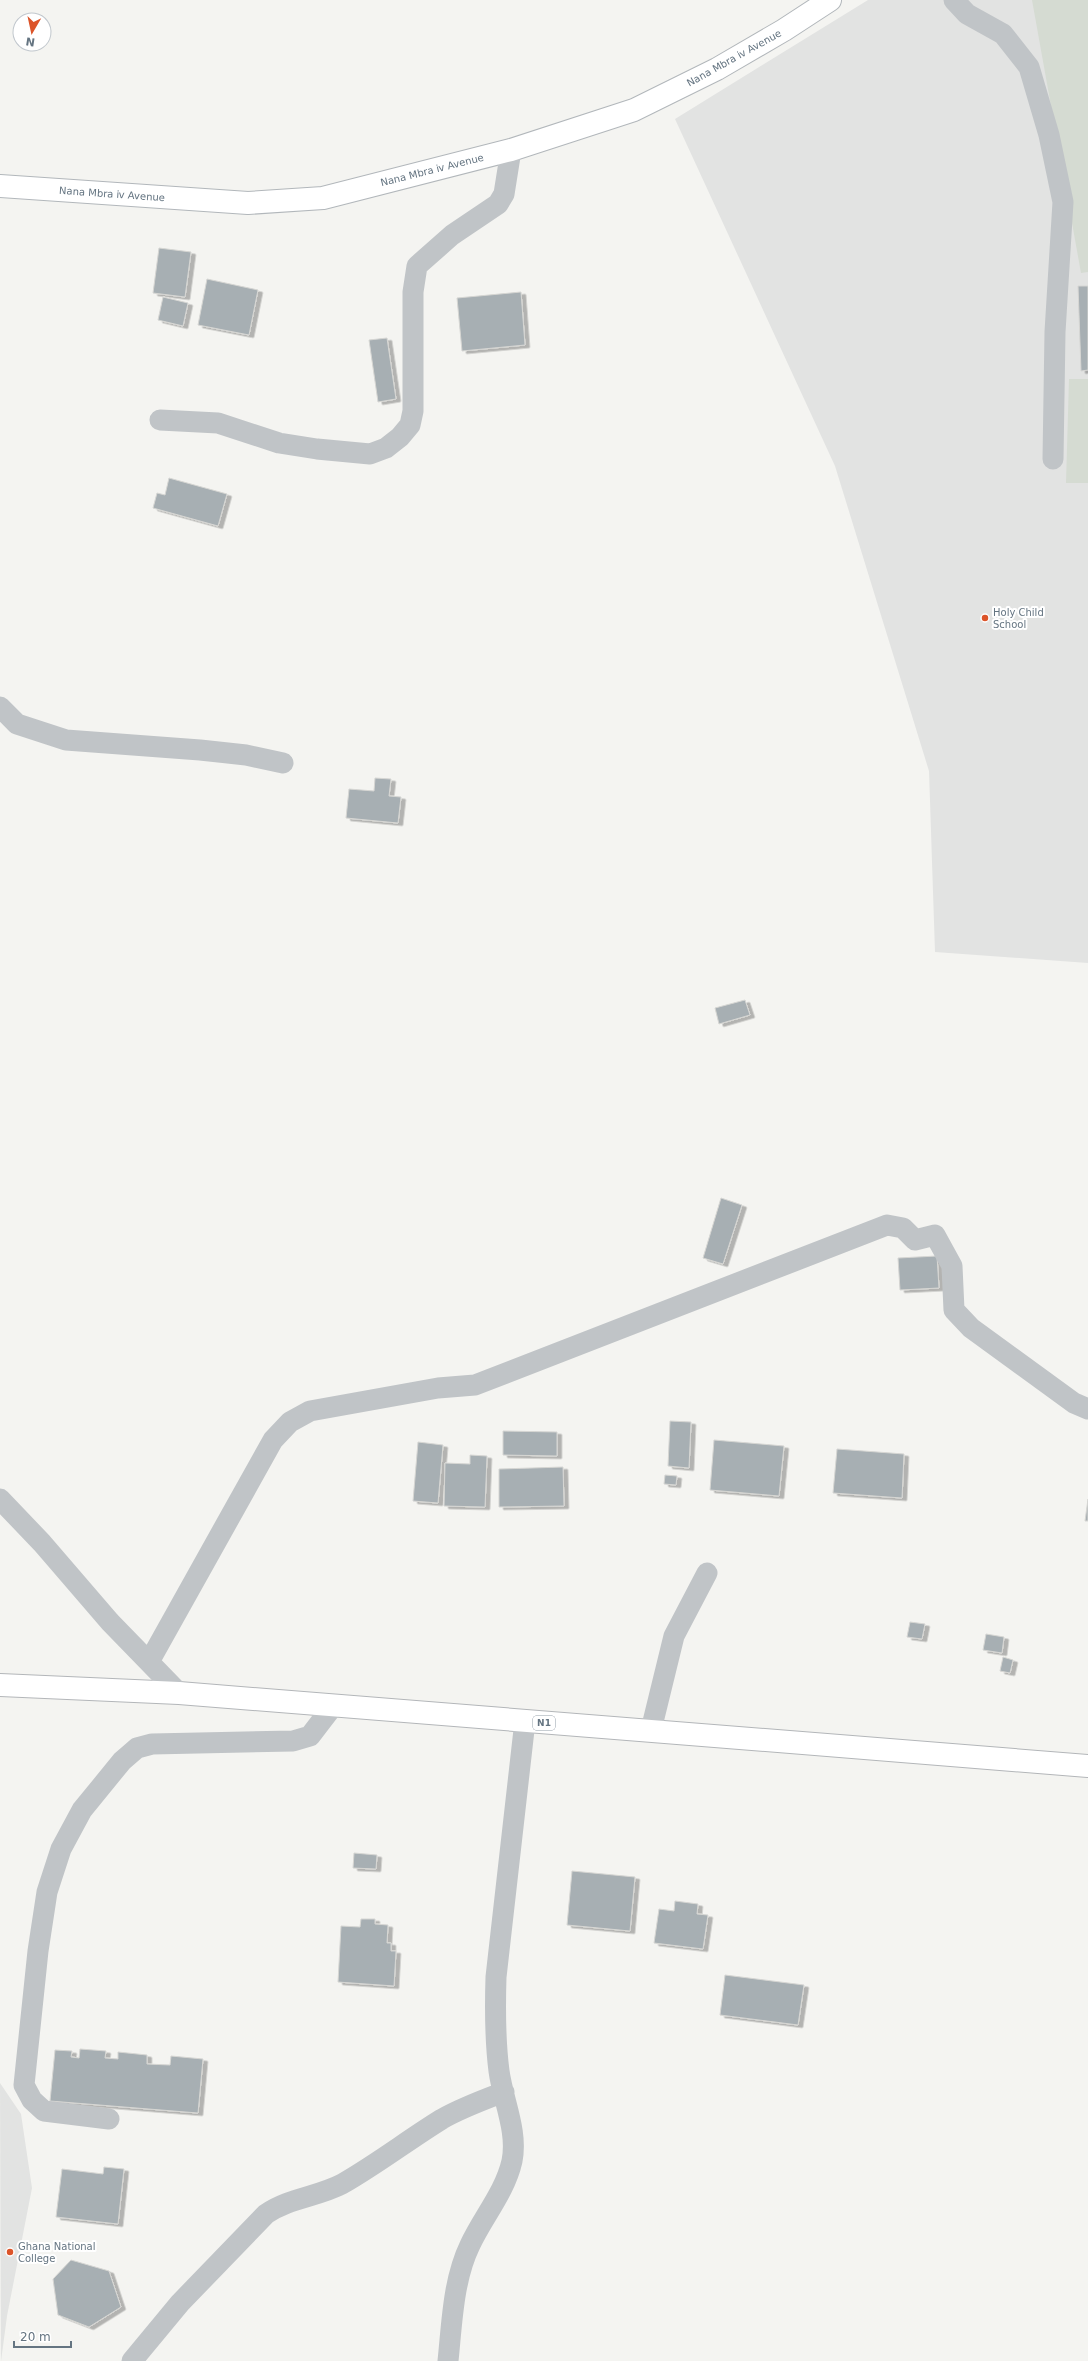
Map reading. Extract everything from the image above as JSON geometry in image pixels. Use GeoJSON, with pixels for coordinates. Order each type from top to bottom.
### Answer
{"type":"FeatureCollection","features":[{"type":"Feature","properties":{"kind":"main road","name":"Nana Mbra ⅳ Avenue"},"geometry":{"type":"LineString","coordinates":[[0,186],[256,203],[323,198],[512,150],[634,110],[717,69],[784,30],[830,0]]}},
{"type":"Feature","properties":{"kind":"main road","name":"N1"},"geometry":{"type":"LineString","coordinates":[[0,1686],[179,1693],[1088,1766]]}},
{"type":"Feature","properties":{"kind":"street"},"geometry":{"type":"LineString","coordinates":[[954,0],[967,14],[1003,34],[1029,67],[1049,135],[1063,202],[1055,332],[1054,460]]}},
{"type":"Feature","properties":{"kind":"street"},"geometry":{"type":"LineString","coordinates":[[160,420],[218,423],[279,443],[317,449],[370,454],[386,448],[400,437],[410,425],[413,411],[413,292],[414,277],[418,266],[452,235],[498,204],[504,194],[512,150]]}},
{"type":"Feature","properties":{"kind":"street"},"geometry":{"type":"LineString","coordinates":[[0,708],[8,726],[66,740],[200,750],[246,755],[283,763]]}},
{"type":"Feature","properties":{"kind":"street"},"geometry":{"type":"LineString","coordinates":[[149,1662],[273,1440],[290,1422],[310,1411],[438,1388],[475,1385],[887,1225],[903,1228],[915,1240],[935,1235],[952,1266],[954,1310],[971,1328],[1074,1403],[1088,1409]]}},
{"type":"Feature","properties":{"kind":"street"},"geometry":{"type":"LineString","coordinates":[[0,1499],[42,1543],[110,1622],[179,1693]]}},
{"type":"Feature","properties":{"kind":"street"},"geometry":{"type":"LineString","coordinates":[[651,1730],[668,1654],[674,1636],[707,1573]]}},
{"type":"Feature","properties":{"kind":"street"},"geometry":{"type":"LineString","coordinates":[[109,2119],[44,2111],[32,2100],[24,2085],[38,1951],[47,1892],[61,1849],[82,1810],[122,1761],[137,1748],[152,1744],[293,1741],[310,1736],[333,1706]]}},
{"type":"Feature","properties":{"kind":"street"},"geometry":{"type":"LineString","coordinates":[[448,2361],[461,2267],[470,2245],[507,2179],[512,2160],[513,2137],[500,2072],[494,2015],[496,1977],[525,1721]]}},
{"type":"Feature","properties":{"kind":"street"},"geometry":{"type":"LineString","coordinates":[[132,2361],[180,2304],[271,2210],[290,2201],[309,2197],[340,2184],[443,2118],[504,2092]]}},
{"type":"Feature","properties":{"kind":"shaded area","name":"Holy Child School"},"geometry":{"type":"Polygon","coordinates":[[[868,0],[1088,0],[1088,963],[935,952],[929,771],[835,466],[675,119],[868,0]]]}},
{"type":"Feature","properties":{"kind":"shaded area"},"geometry":{"type":"Polygon","coordinates":[[[1032,0],[1088,0],[1088,272],[1081,273],[1032,0]]]}},
{"type":"Feature","properties":{"kind":"shaded area"},"geometry":{"type":"Polygon","coordinates":[[[1069,379],[1088,379],[1088,483],[1066,483],[1069,379]]]}},
{"type":"Feature","properties":{"kind":"shaded area","name":"Ghana National College"},"geometry":{"type":"Polygon","coordinates":[[[0,2083],[21,2114],[32,2188],[7,2316],[1,2361],[0,2083]]]}},
{"type":"Feature","properties":{"kind":"building"},"geometry":{"type":"Polygon","coordinates":[[[159,248],[191,252],[185,297],[153,293],[159,248]]]}},
{"type":"Feature","properties":{"kind":"building"},"geometry":{"type":"Polygon","coordinates":[[[207,279],[258,290],[249,335],[198,325],[207,279]]]}},
{"type":"Feature","properties":{"kind":"building"},"geometry":{"type":"Polygon","coordinates":[[[1078,286],[1088,286],[1088,370],[1081,371],[1078,286]]]}},
{"type":"Feature","properties":{"kind":"building"},"geometry":{"type":"Polygon","coordinates":[[[521,292],[525,345],[462,351],[457,298],[521,292]]]}},
{"type":"Feature","properties":{"kind":"building"},"geometry":{"type":"Polygon","coordinates":[[[163,297],[188,303],[183,326],[158,320],[163,297]]]}},
{"type":"Feature","properties":{"kind":"building"},"geometry":{"type":"Polygon","coordinates":[[[387,338],[396,399],[378,402],[369,340],[387,338]]]}},
{"type":"Feature","properties":{"kind":"building"},"geometry":{"type":"Polygon","coordinates":[[[169,478],[227,494],[218,526],[153,508],[157,493],[165,495],[169,478]]]}},
{"type":"Feature","properties":{"kind":"building"},"geometry":{"type":"Polygon","coordinates":[[[375,778],[391,779],[389,796],[401,797],[398,823],[346,818],[349,789],[374,791],[375,778]]]}},
{"type":"Feature","properties":{"kind":"building"},"geometry":{"type":"Polygon","coordinates":[[[745,1000],[750,1015],[719,1024],[715,1008],[745,1000]]]}},
{"type":"Feature","properties":{"kind":"building"},"geometry":{"type":"Polygon","coordinates":[[[721,1198],[742,1205],[723,1264],[703,1258],[721,1198]]]}},
{"type":"Feature","properties":{"kind":"building"},"geometry":{"type":"Polygon","coordinates":[[[937,1256],[939,1288],[900,1290],[898,1258],[937,1256]]]}},
{"type":"Feature","properties":{"kind":"building"},"geometry":{"type":"Polygon","coordinates":[[[670,1421],[691,1422],[689,1468],[668,1466],[670,1421]]]}},
{"type":"Feature","properties":{"kind":"building"},"geometry":{"type":"Polygon","coordinates":[[[503,1431],[557,1432],[557,1456],[503,1455],[503,1431]]]}},
{"type":"Feature","properties":{"kind":"building"},"geometry":{"type":"Polygon","coordinates":[[[714,1440],[784,1446],[779,1496],[710,1490],[714,1440]]]}},
{"type":"Feature","properties":{"kind":"building"},"geometry":{"type":"Polygon","coordinates":[[[418,1442],[443,1445],[438,1503],[413,1501],[418,1442]]]}},
{"type":"Feature","properties":{"kind":"building"},"geometry":{"type":"Polygon","coordinates":[[[837,1449],[904,1454],[902,1498],[833,1493],[837,1449]]]}},
{"type":"Feature","properties":{"kind":"building"},"geometry":{"type":"Polygon","coordinates":[[[470,1455],[487,1456],[485,1507],[444,1506],[445,1463],[470,1464],[470,1455]]]}},
{"type":"Feature","properties":{"kind":"building"},"geometry":{"type":"Polygon","coordinates":[[[563,1467],[564,1506],[499,1507],[499,1469],[563,1467]]]}},
{"type":"Feature","properties":{"kind":"building"},"geometry":{"type":"Polygon","coordinates":[[[665,1475],[677,1476],[676,1485],[664,1484],[665,1475]]]}},
{"type":"Feature","properties":{"kind":"building"},"geometry":{"type":"Polygon","coordinates":[[[1088,1499],[1088,1521],[1085,1521],[1088,1499]]]}},
{"type":"Feature","properties":{"kind":"building"},"geometry":{"type":"Polygon","coordinates":[[[910,1622],[925,1624],[922,1639],[907,1637],[910,1622]]]}},
{"type":"Feature","properties":{"kind":"building"},"geometry":{"type":"Polygon","coordinates":[[[986,1634],[1004,1637],[1002,1653],[983,1650],[986,1634]]]}},
{"type":"Feature","properties":{"kind":"building"},"geometry":{"type":"Polygon","coordinates":[[[1003,1657],[1013,1660],[1010,1673],[1000,1671],[1003,1657]]]}},
{"type":"Feature","properties":{"kind":"building"},"geometry":{"type":"Polygon","coordinates":[[[354,1853],[377,1855],[376,1869],[353,1868],[354,1853]]]}},
{"type":"Feature","properties":{"kind":"building"},"geometry":{"type":"Polygon","coordinates":[[[572,1871],[635,1877],[630,1931],[567,1925],[572,1871]]]}},
{"type":"Feature","properties":{"kind":"building"},"geometry":{"type":"Polygon","coordinates":[[[675,1901],[698,1904],[697,1914],[708,1915],[703,1949],[654,1943],[659,1909],[674,1911],[675,1901]]]}},
{"type":"Feature","properties":{"kind":"building"},"geometry":{"type":"Polygon","coordinates":[[[361,1919],[375,1919],[375,1924],[388,1925],[387,1943],[391,1943],[391,1951],[396,1951],[394,1986],[338,1982],[341,1926],[360,1927],[361,1919]]]}},
{"type":"Feature","properties":{"kind":"building"},"geometry":{"type":"Polygon","coordinates":[[[725,1975],[804,1985],[798,2025],[720,2015],[725,1975]]]}},
{"type":"Feature","properties":{"kind":"building"},"geometry":{"type":"Polygon","coordinates":[[[80,2049],[106,2051],[105,2058],[118,2059],[118,2052],[147,2055],[147,2064],[170,2065],[171,2056],[203,2059],[198,2113],[50,2101],[55,2050],[72,2051],[71,2057],[79,2058],[80,2049]]]}},
{"type":"Feature","properties":{"kind":"building"},"geometry":{"type":"Polygon","coordinates":[[[104,2167],[124,2169],[118,2224],[56,2217],[62,2169],[103,2174],[104,2167]]]}},
{"type":"Feature","properties":{"kind":"building"},"geometry":{"type":"Polygon","coordinates":[[[71,2260],[109,2271],[121,2307],[89,2327],[58,2315],[53,2279],[71,2260]]]}},
{"type":"Feature","properties":{"kind":"place","name":"Holy Child School"},"geometry":{"type":"Point","coordinates":[985,618]}},
{"type":"Feature","properties":{"kind":"place","name":"Ghana National College"},"geometry":{"type":"Point","coordinates":[10,2252]}}]}
